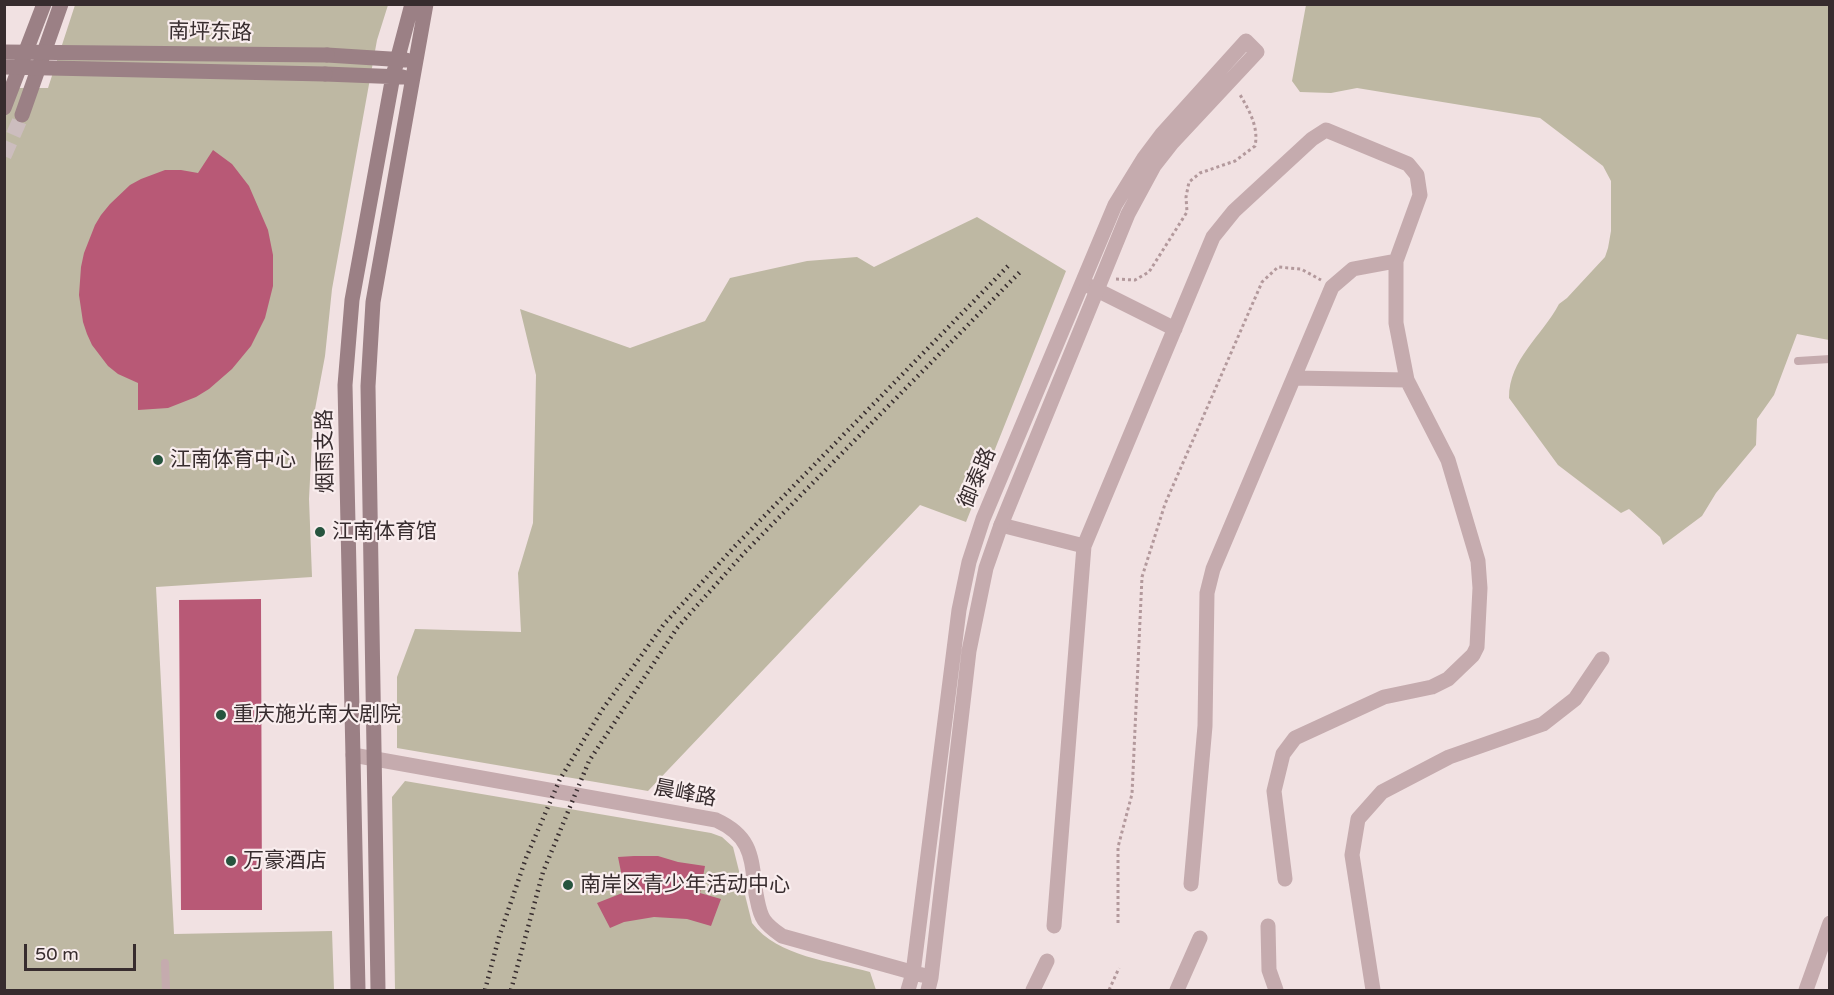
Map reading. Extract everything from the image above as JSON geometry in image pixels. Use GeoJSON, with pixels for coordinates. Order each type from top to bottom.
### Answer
{"type":"FeatureCollection","features":[{"type":"Feature","properties":{"kind":"main road"},"geometry":{"type":"LineString","coordinates":[[4,108],[44,4]]}},
{"type":"Feature","properties":{"kind":"main road"},"geometry":{"type":"LineString","coordinates":[[22,115],[61,4]]}},
{"type":"Feature","properties":{"kind":"main road","name":"烟雨支路"},"geometry":{"type":"LineString","coordinates":[[358,990],[345,385],[352,300],[393,76],[398,59],[422,7]]}},
{"type":"Feature","properties":{"kind":"main road","name":"烟雨支路"},"geometry":{"type":"LineString","coordinates":[[378,990],[368,386],[373,302],[422,7]]}},
{"type":"Feature","properties":{"kind":"main road","name":"南坪东路"},"geometry":{"type":"LineString","coordinates":[[4,52],[327,56],[415,60]]}},
{"type":"Feature","properties":{"kind":"main road","name":"南坪东路"},"geometry":{"type":"LineString","coordinates":[[4,67],[412,77]]}},
{"type":"Feature","properties":{"kind":"street","name":"御泰路"},"geometry":{"type":"LineString","coordinates":[[909,990],[953,648],[969,562],[983,519],[1115,205],[1162,134],[1246,41],[1257,52],[1172,143],[1154,166],[1128,214],[1001,525],[986,568],[969,651],[930,984]]}},
{"type":"Feature","properties":{"kind":"street"},"geometry":{"type":"LineString","coordinates":[[1054,926],[1084,546],[1213,237],[1234,211],[1312,139],[1326,130],[1408,164],[1417,175],[1420,195],[1396,261],[1396,323],[1407,380],[1448,460],[1478,561],[1480,588],[1477,647],[1473,655],[1448,680],[1432,687],[1383,697],[1295,738],[1283,754],[1274,791],[1285,879]]}},
{"type":"Feature","properties":{"kind":"street"},"geometry":{"type":"LineString","coordinates":[[1191,884],[1205,726],[1207,593],[1213,569],[1332,287],[1353,269],[1396,261]]}},
{"type":"Feature","properties":{"kind":"street"},"geometry":{"type":"LineString","coordinates":[[1083,283],[1100,284],[1175,329]]}},
{"type":"Feature","properties":{"kind":"street"},"geometry":{"type":"LineString","coordinates":[[1293,378],[1407,380]]}},
{"type":"Feature","properties":{"kind":"street"},"geometry":{"type":"LineString","coordinates":[[1001,525],[1084,546]]}},
{"type":"Feature","properties":{"kind":"street"},"geometry":{"type":"LineString","coordinates":[[1373,990],[1352,855],[1358,819],[1382,792],[1449,757],[1543,724],[1575,699],[1602,659]]}},
{"type":"Feature","properties":{"kind":"street","name":"晨峰路"},"geometry":{"type":"LineString","coordinates":[[353,756],[717,820],[732,828],[750,852],[758,908],[770,928],[782,936],[913,973],[930,984]]}},
{"type":"Feature","properties":{"kind":"street"},"geometry":{"type":"LineString","coordinates":[[1806,990],[1830,923]]}},
{"type":"Feature","properties":{"kind":"street"},"geometry":{"type":"LineString","coordinates":[[1268,926],[1269,970],[1276,990]]}},
{"type":"Feature","properties":{"kind":"street"},"geometry":{"type":"LineString","coordinates":[[1177,990],[1200,938]]}},
{"type":"Feature","properties":{"kind":"street"},"geometry":{"type":"LineString","coordinates":[[1033,990],[1047,961]]}},
{"type":"Feature","properties":{"kind":"lane"},"geometry":{"type":"LineString","coordinates":[[1798,361],[1830,359]]}},
{"type":"Feature","properties":{"kind":"lane"},"geometry":{"type":"LineString","coordinates":[[165,963],[166,990]]}},
{"type":"Feature","properties":{"kind":"path"},"geometry":{"type":"LineString","coordinates":[[1100,284],[1135,280],[1149,272],[1187,212],[1186,197],[1190,182],[1200,173],[1235,161],[1255,146],[1257,135],[1249,111],[1231,79]]}},
{"type":"Feature","properties":{"kind":"path"},"geometry":{"type":"LineString","coordinates":[[1118,923],[1118,846],[1132,794],[1142,577],[1165,504],[1262,282],[1278,267],[1301,269],[1332,287]]}},
{"type":"Feature","properties":{"kind":"path"},"geometry":{"type":"LineString","coordinates":[[1109,990],[1119,968]]}},
{"type":"Feature","properties":{"kind":"shaded area","name":"江南体育中心"},"geometry":{"type":"Polygon","coordinates":[[[75,5],[388,5],[377,40],[332,289],[325,356],[313,420],[309,499],[312,577],[156,587],[174,934],[332,931],[334,990],[5,990],[5,88],[48,88],[75,5]]]}},
{"type":"Feature","properties":{"kind":"shaded area"},"geometry":{"type":"Polygon","coordinates":[[[1306,5],[1829,5],[1829,340],[1797,334],[1774,395],[1757,419],[1756,445],[1716,493],[1702,516],[1663,545],[1660,537],[1629,509],[1621,513],[1558,465],[1509,398],[1514,371],[1528,348],[1559,304],[1605,257],[1611,231],[1611,181],[1603,166],[1540,118],[1357,88],[1331,93],[1300,92],[1292,81],[1306,5]]]}},
{"type":"Feature","properties":{"kind":"shaded area"},"geometry":{"type":"Polygon","coordinates":[[[977,217],[1066,271],[966,522],[920,505],[648,791],[397,748],[397,677],[415,629],[521,632],[518,573],[533,523],[536,375],[520,309],[630,348],[705,321],[730,278],[807,261],[857,257],[874,267],[977,217]]]}},
{"type":"Feature","properties":{"kind":"shaded area","name":"南岸区青少年活动中心"},"geometry":{"type":"Polygon","coordinates":[[[405,781],[711,833],[722,837],[733,847],[752,923],[763,934],[790,951],[870,972],[876,990],[395,990],[392,797],[405,781]]]}},
{"type":"Feature","properties":{"kind":"building","name":"江南体育中心"},"geometry":{"type":"Polygon","coordinates":[[[213,150],[232,164],[249,186],[268,230],[273,255],[273,286],[265,318],[251,346],[232,369],[209,389],[168,408],[138,410],[138,383],[118,374],[108,366],[92,345],[87,334],[79,295],[84,253],[101,215],[130,185],[165,170],[198,173],[213,150]]]}},
{"type":"Feature","properties":{"kind":"building","name":"重庆施光南大剧院"},"geometry":{"type":"Polygon","coordinates":[[[261,599],[262,910],[181,910],[179,600],[261,599]]]}},
{"type":"Feature","properties":{"kind":"building"},"geometry":{"type":"Polygon","coordinates":[[[658,856],[705,866],[700,893],[721,899],[711,926],[687,919],[654,917],[624,922],[610,928],[597,903],[625,892],[618,857],[658,856]]]}},
{"type":"Feature","properties":{"kind":"tunnel"},"geometry":{"type":"LineString","coordinates":[[4,156],[22,115]]}},
{"type":"Feature","properties":{"kind":"railway"},"geometry":{"type":"LineString","coordinates":[[485,990],[499,937],[526,858],[560,779],[602,710],[664,624],[736,545],[1009,265]]}},
{"type":"Feature","properties":{"kind":"railway"},"geometry":{"type":"LineString","coordinates":[[511,990],[543,872],[589,761],[677,628],[745,552],[1020,272]]}},
{"type":"Feature","properties":{"kind":"place","name":"江南体育中心"},"geometry":{"type":"Point","coordinates":[158,460]}},
{"type":"Feature","properties":{"kind":"place","name":"江南体育馆"},"geometry":{"type":"Point","coordinates":[320,532]}},
{"type":"Feature","properties":{"kind":"place","name":"重庆施光南大剧院"},"geometry":{"type":"Point","coordinates":[221,715]}},
{"type":"Feature","properties":{"kind":"place","name":"万豪酒店"},"geometry":{"type":"Point","coordinates":[231,861]}},
{"type":"Feature","properties":{"kind":"place","name":"南岸区青少年活动中心"},"geometry":{"type":"Point","coordinates":[568,885]}}]}
